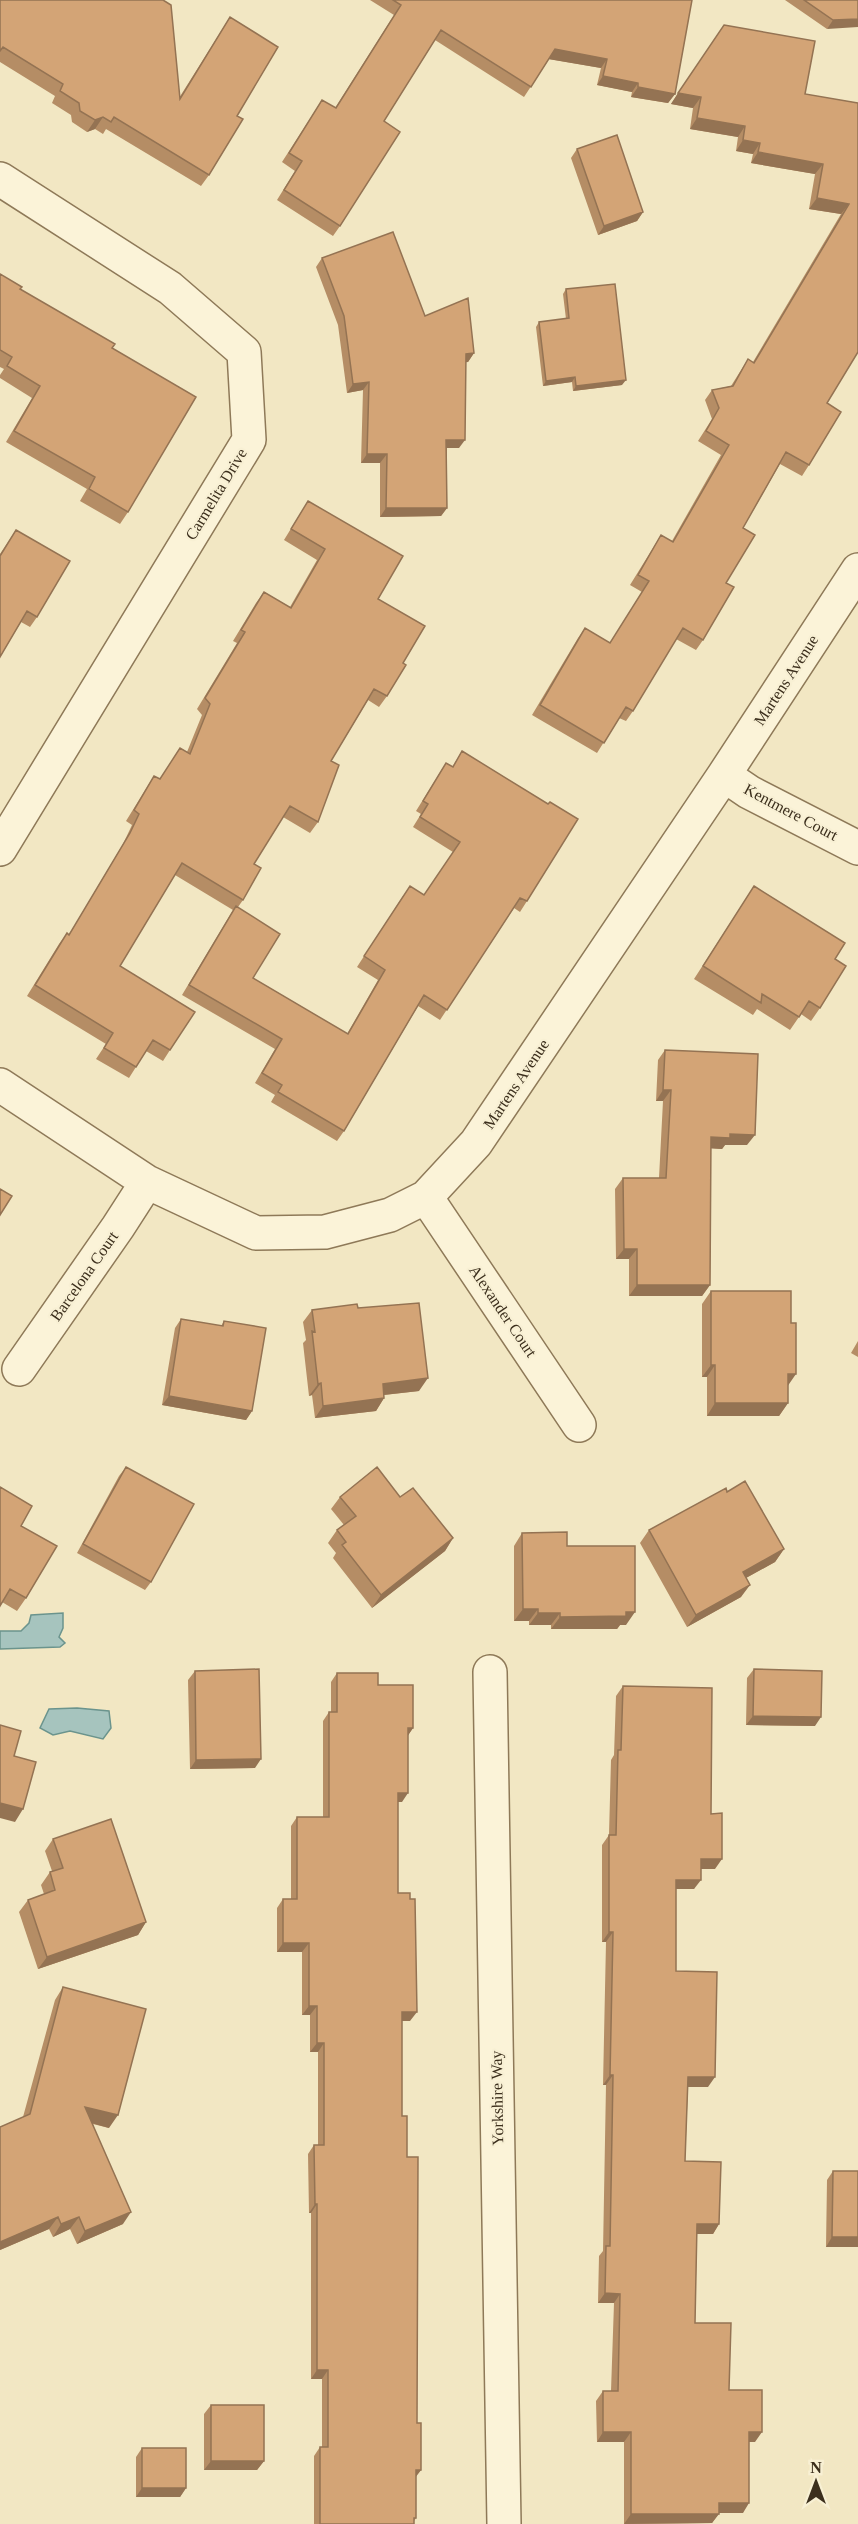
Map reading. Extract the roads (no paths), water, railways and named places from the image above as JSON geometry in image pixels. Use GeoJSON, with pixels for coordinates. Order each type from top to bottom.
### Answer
{"type":"FeatureCollection","features":[{"type":"Feature","properties":{"kind":"street","name":"Carmelita Drive"},"geometry":{"type":"LineString","coordinates":[[0,179],[170,288],[244,352],[249,440],[0,849]]}},
{"type":"Feature","properties":{"kind":"street","name":"Martens Avenue"},"geometry":{"type":"LineString","coordinates":[[0,1085],[147,1182],[256,1233],[325,1232],[390,1215],[426,1197],[476,1143],[724,775],[858,570]]}},
{"type":"Feature","properties":{"kind":"street","name":"Kentmere Court"},"geometry":{"type":"LineString","coordinates":[[724,775],[749,792],[858,848]]}},
{"type":"Feature","properties":{"kind":"street","name":"Barcelona Court"},"geometry":{"type":"LineString","coordinates":[[20,1369],[147,1182]]}},
{"type":"Feature","properties":{"kind":"street","name":"Alexander Court"},"geometry":{"type":"LineString","coordinates":[[426,1197],[579,1425]]}},
{"type":"Feature","properties":{"kind":"street","name":"Yorkshire Way"},"geometry":{"type":"LineString","coordinates":[[490,1672],[504,2524]]}},
{"type":"Feature","properties":{"kind":"water"},"geometry":{"type":"Polygon","coordinates":[[[63,1613],[63,1628],[59,1637],[65,1643],[60,1647],[0,1649],[0,1631],[21,1631],[29,1623],[31,1615],[63,1613]]]}},
{"type":"Feature","properties":{"kind":"water"},"geometry":{"type":"Polygon","coordinates":[[[77,1708],[109,1711],[111,1728],[103,1739],[70,1731],[53,1735],[40,1728],[49,1709],[77,1708]]]}}]}
